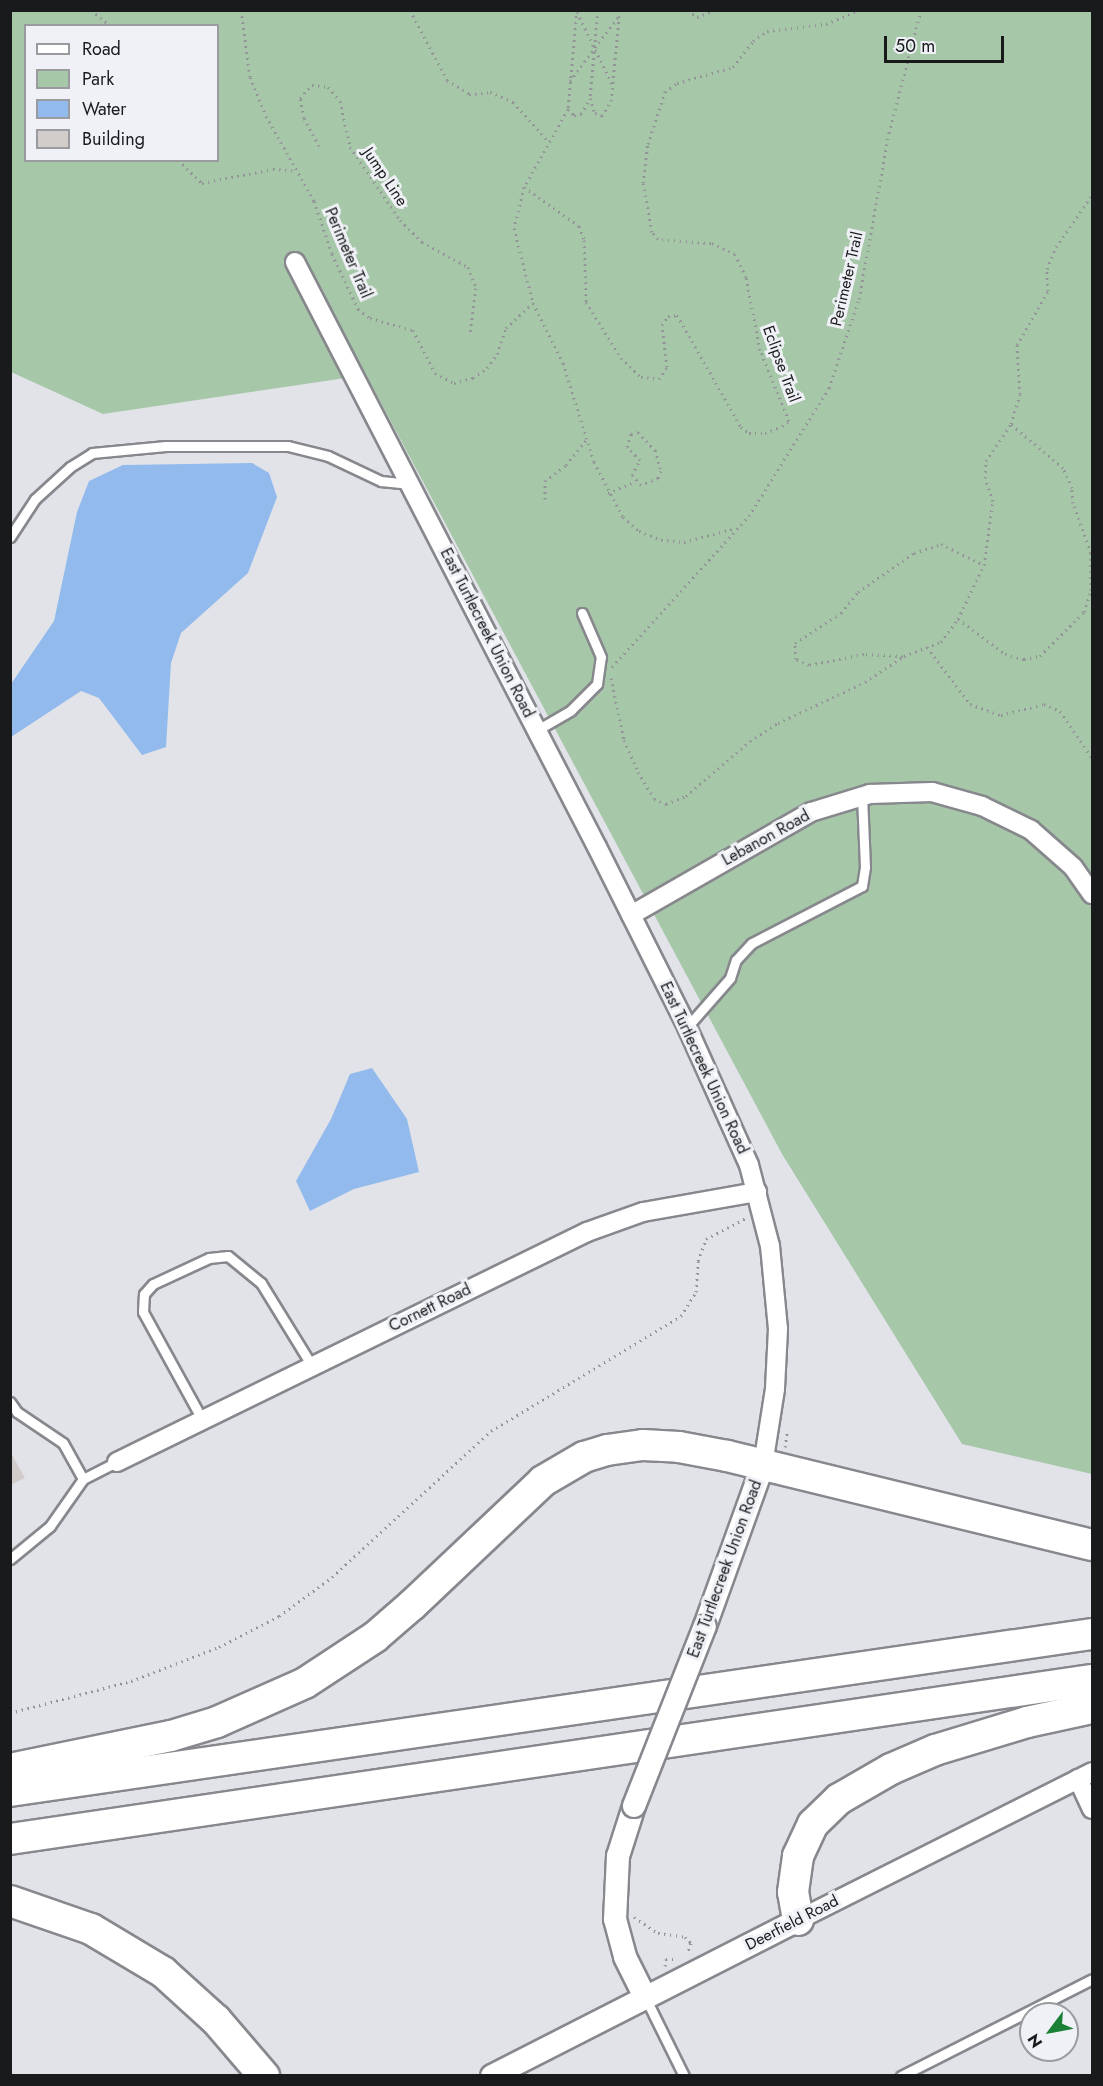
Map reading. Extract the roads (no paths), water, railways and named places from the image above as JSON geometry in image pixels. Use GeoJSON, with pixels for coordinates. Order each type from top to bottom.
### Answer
{"type":"FeatureCollection","features":[{"type":"Feature","properties":{"kind":"highway"},"geometry":{"type":"LineString","coordinates":[[10,1769],[171,1736],[217,1722],[305,1683],[383,1630],[534,1488],[585,1457],[643,1445],[679,1447],[763,1465],[1092,1545]]}},
{"type":"Feature","properties":{"kind":"highway"},"geometry":{"type":"LineString","coordinates":[[10,1791],[1092,1634]]}},
{"type":"Feature","properties":{"kind":"highway"},"geometry":{"type":"LineString","coordinates":[[10,1839],[1092,1680]]}},
{"type":"Feature","properties":{"kind":"highway"},"geometry":{"type":"LineString","coordinates":[[798,1920],[793,1892],[798,1856],[813,1824],[839,1799],[891,1769],[935,1750],[1027,1722],[1092,1708]]}},
{"type":"Feature","properties":{"kind":"highway"},"geometry":{"type":"LineString","coordinates":[[10,1901],[91,1929],[163,1972],[216,2020],[264,2076]]}},
{"type":"Feature","properties":{"kind":"street","name":"East Turtlecreek Union Road"},"geometry":{"type":"LineString","coordinates":[[296,262],[687,1027],[731,1120],[757,1192],[770,1246],[778,1329],[776,1389],[763,1465],[705,1626],[634,1806],[618,1856],[615,1919],[625,1957],[645,1997]]}},
{"type":"Feature","properties":{"kind":"street","name":"Lebanon Road"},"geometry":{"type":"LineString","coordinates":[[630,915],[811,812],[862,796],[932,792],[982,806],[1031,830],[1073,867],[1092,894]]}},
{"type":"Feature","properties":{"kind":"street","name":"Cornett Road"},"geometry":{"type":"LineString","coordinates":[[117,1462],[587,1232],[644,1212],[757,1192]]}},
{"type":"Feature","properties":{"kind":"street","name":"Deerfield Road"},"geometry":{"type":"LineString","coordinates":[[492,2076],[1085,1776]]}},
{"type":"Feature","properties":{"kind":"street"},"geometry":{"type":"LineString","coordinates":[[1085,1776],[1092,1809]]}},
{"type":"Feature","properties":{"kind":"lane"},"geometry":{"type":"LineString","coordinates":[[10,537],[35,499],[70,467],[92,453],[166,446],[288,446],[328,456],[381,482],[410,484]]}},
{"type":"Feature","properties":{"kind":"lane"},"geometry":{"type":"LineString","coordinates":[[537,730],[571,710],[597,684],[601,657],[582,613]]}},
{"type":"Feature","properties":{"kind":"lane"},"geometry":{"type":"LineString","coordinates":[[687,1027],[730,978],[736,960],[752,943],[862,886],[865,867],[862,796]]}},
{"type":"Feature","properties":{"kind":"lane"},"geometry":{"type":"LineString","coordinates":[[203,1421],[143,1312],[144,1294],[153,1284],[209,1258],[228,1256],[261,1283],[312,1366]]}},
{"type":"Feature","properties":{"kind":"lane"},"geometry":{"type":"LineString","coordinates":[[10,1402],[17,1412],[63,1443],[83,1479]]}},
{"type":"Feature","properties":{"kind":"lane"},"geometry":{"type":"LineString","coordinates":[[10,1560],[50,1526],[83,1479],[117,1462]]}},
{"type":"Feature","properties":{"kind":"lane"},"geometry":{"type":"LineString","coordinates":[[901,2076],[1092,1979]]}},
{"type":"Feature","properties":{"kind":"lane"},"geometry":{"type":"LineString","coordinates":[[645,1997],[684,2076]]}},
{"type":"Feature","properties":{"kind":"water"},"geometry":{"type":"Polygon","coordinates":[[[252,463],[269,473],[277,497],[248,573],[181,633],[171,663],[166,747],[142,755],[99,698],[81,691],[11,737],[11,684],[54,621],[77,512],[89,481],[123,465],[252,463]]]}},
{"type":"Feature","properties":{"kind":"water"},"geometry":{"type":"Polygon","coordinates":[[[372,1068],[407,1119],[419,1172],[354,1189],[310,1211],[296,1181],[331,1119],[350,1074],[372,1068]]]}}]}
